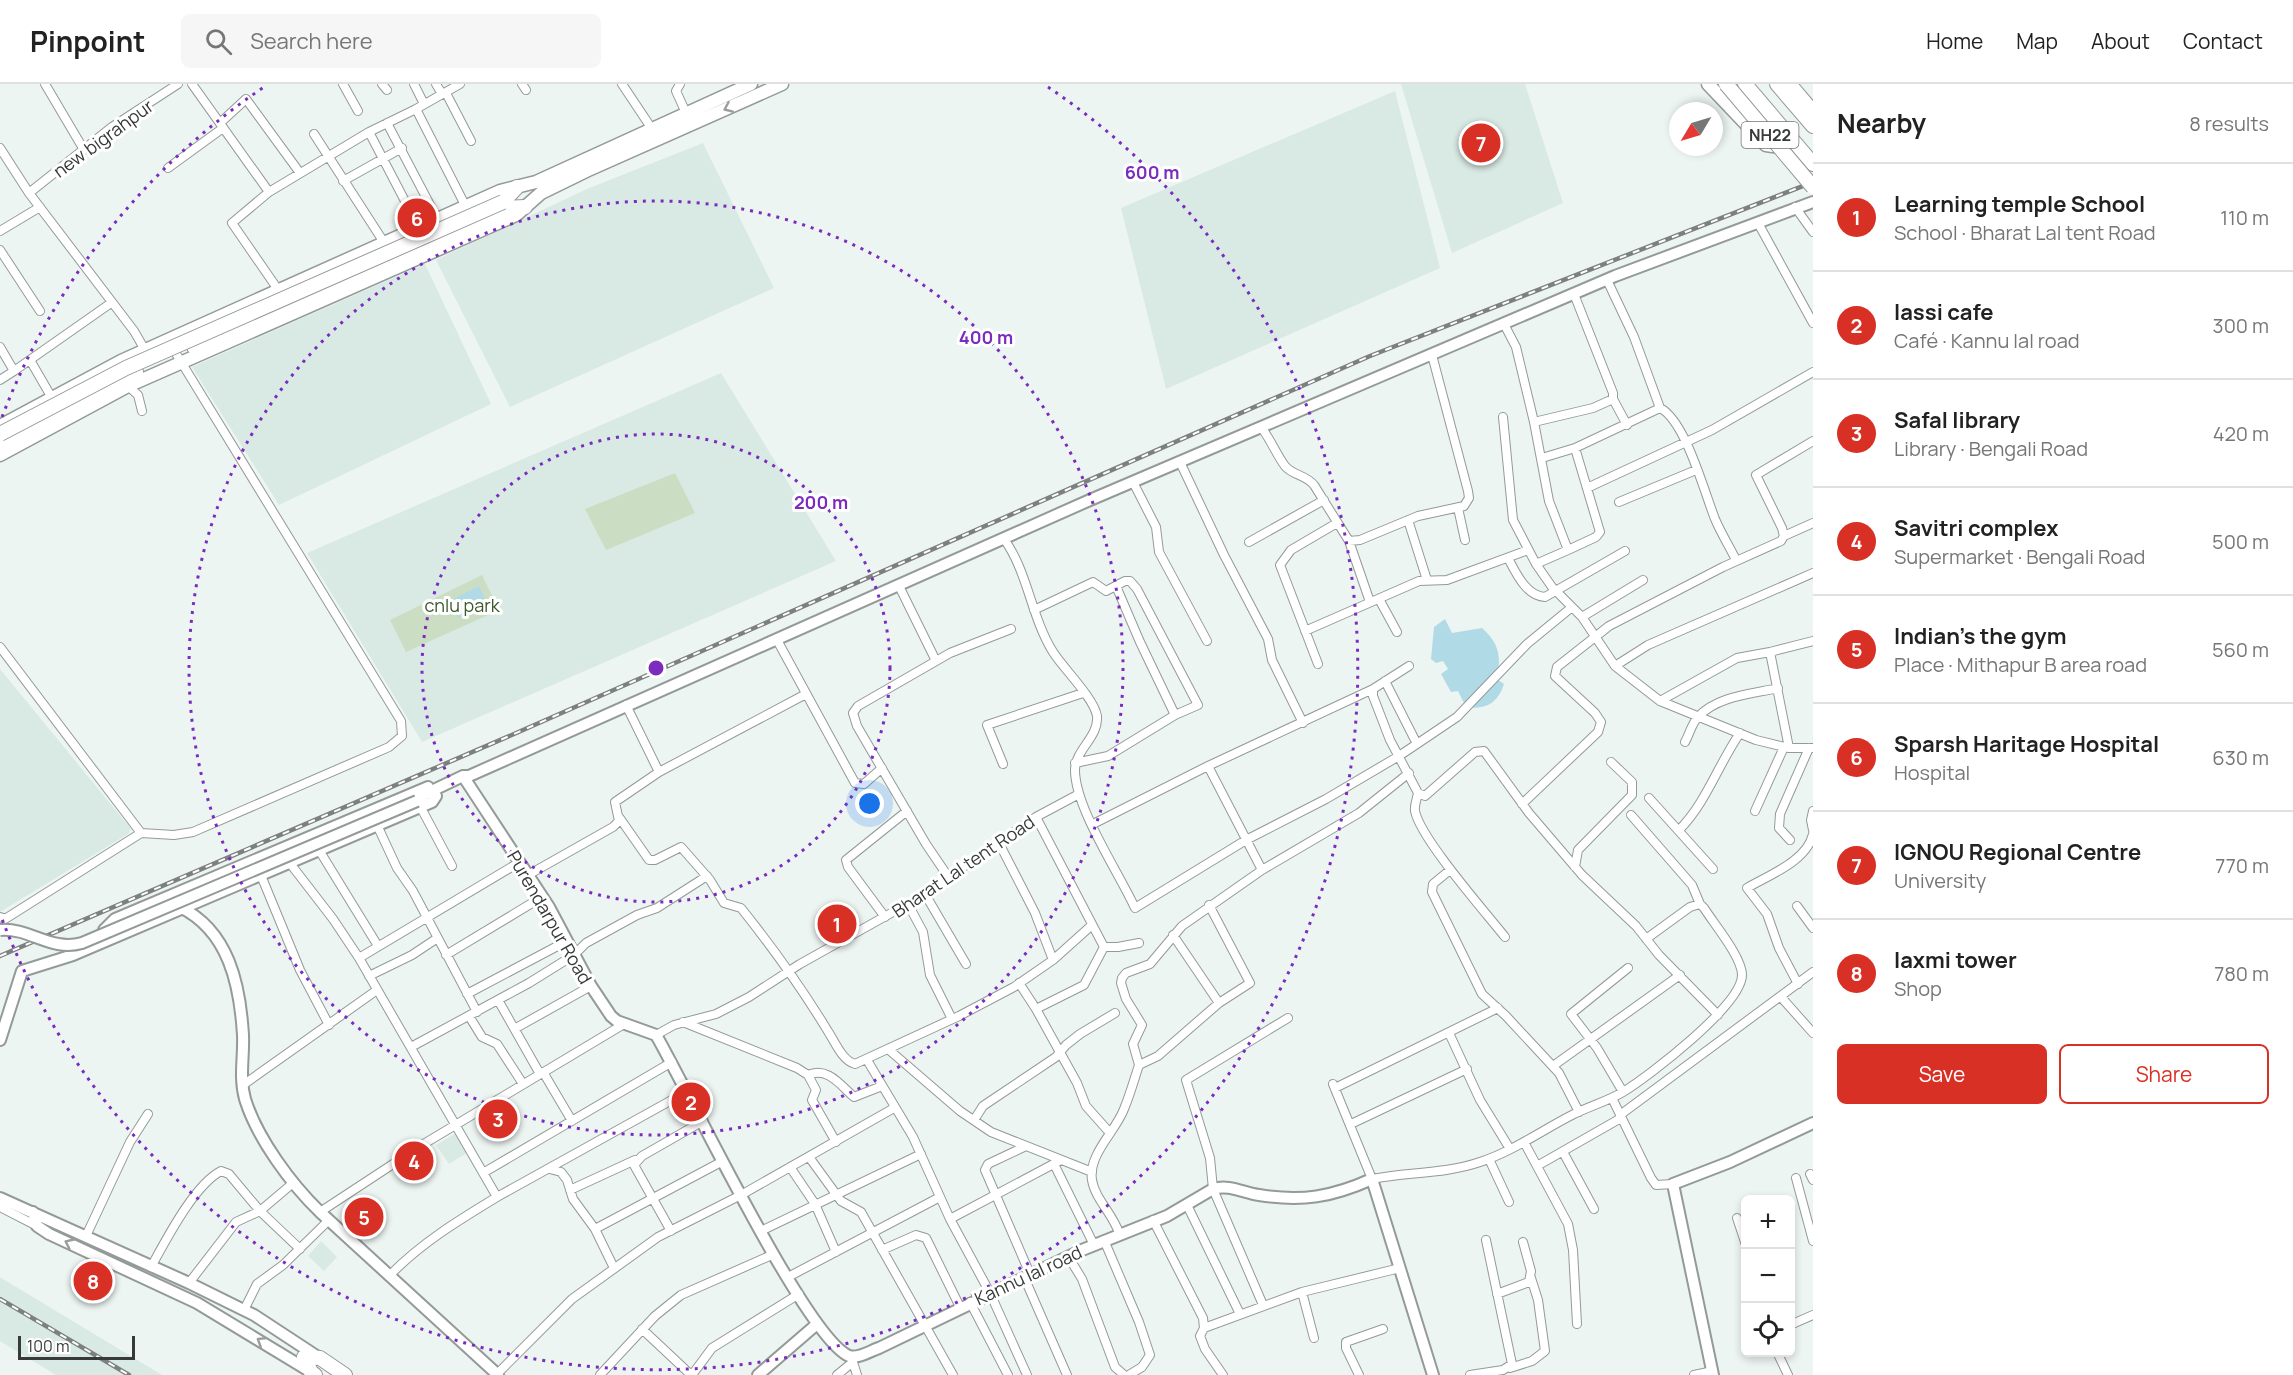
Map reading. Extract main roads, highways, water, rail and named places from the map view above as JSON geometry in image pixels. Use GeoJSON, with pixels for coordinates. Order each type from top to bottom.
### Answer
{"type":"FeatureCollection","features":[{"type":"Feature","properties":{"kind":"highway","name":"NH22"},"geometry":{"type":"LineString","coordinates":[[1726,84],[1813,187]]}},
{"type":"Feature","properties":{"kind":"highway","name":"NH22"},"geometry":{"type":"LineString","coordinates":[[1745,84],[1813,164]]}},
{"type":"Feature","properties":{"kind":"highway","name":"NH22"},"geometry":{"type":"LineString","coordinates":[[1777,84],[1813,126]]}},
{"type":"Feature","properties":{"kind":"highway","name":"NH22"},"geometry":{"type":"LineString","coordinates":[[1789,84],[1813,112]]}},
{"type":"Feature","properties":{"kind":"highway"},"geometry":{"type":"LineString","coordinates":[[0,444],[136,372],[418,249],[504,205],[516,187]]}},
{"type":"Feature","properties":{"kind":"highway"},"geometry":{"type":"LineString","coordinates":[[0,434],[126,368],[504,205],[525,207]]}},
{"type":"Feature","properties":{"kind":"highway"},"geometry":{"type":"LineString","coordinates":[[313,1374],[304,1357],[320,1358],[345,1375]]}},
{"type":"Feature","properties":{"kind":"main road"},"geometry":{"type":"LineString","coordinates":[[655,134],[686,113],[750,84]]}},
{"type":"Feature","properties":{"kind":"main road"},"geometry":{"type":"LineString","coordinates":[[1708,84],[1766,145],[1780,147]]}},
{"type":"Feature","properties":{"kind":"main road"},"geometry":{"type":"LineString","coordinates":[[0,426],[145,350],[500,191],[516,187],[538,188],[655,134],[775,85]]}},
{"type":"Feature","properties":{"kind":"main road"},"geometry":{"type":"LineString","coordinates":[[0,454],[128,386],[516,215],[525,207],[538,188]]}},
{"type":"Feature","properties":{"kind":"water"},"geometry":{"type":"Polygon","coordinates":[[[479,586],[486,601],[458,618],[449,601],[479,586]]]}},
{"type":"Feature","properties":{"kind":"water"},"geometry":{"type":"Polygon","coordinates":[[[1445,619],[1452,633],[1482,628],[1496,645],[1499,657],[1497,679],[1504,684],[1498,696],[1490,704],[1473,708],[1466,707],[1458,691],[1451,692],[1441,674],[1448,669],[1443,661],[1436,663],[1431,659],[1434,627],[1445,619]]]}},
{"type":"Feature","properties":{"kind":"railway"},"geometry":{"type":"LineString","coordinates":[[0,956],[514,734],[1370,356],[1813,182]]}},
{"type":"Feature","properties":{"kind":"railway"},"geometry":{"type":"LineString","coordinates":[[0,1299],[129,1375]]}},
{"type":"Feature","properties":{"kind":"place","name":"IGNOU Regional Centre"},"geometry":{"type":"Point","coordinates":[1481,143]}},
{"type":"Feature","properties":{"kind":"place","name":"Sparsh Haritage Hospital"},"geometry":{"type":"Point","coordinates":[417,218]}},
{"type":"Feature","properties":{"kind":"place","name":"Learning temple School"},"geometry":{"type":"Point","coordinates":[837,924]}},
{"type":"Feature","properties":{"kind":"place","name":"lassi cafe"},"geometry":{"type":"Point","coordinates":[691,1102]}},
{"type":"Feature","properties":{"kind":"place","name":"Safal library"},"geometry":{"type":"Point","coordinates":[498,1119]}},
{"type":"Feature","properties":{"kind":"place","name":"Savitri complex"},"geometry":{"type":"Point","coordinates":[414,1161]}},
{"type":"Feature","properties":{"kind":"place","name":"Indian's the gym"},"geometry":{"type":"Point","coordinates":[364,1217]}},
{"type":"Feature","properties":{"kind":"place","name":"laxmi tower"},"geometry":{"type":"Point","coordinates":[93,1281]}},
{"type":"Feature","properties":{"kind":"park label","name":"cnlu park"},"geometry":{"type":"Point","coordinates":[462,605]}}]}
